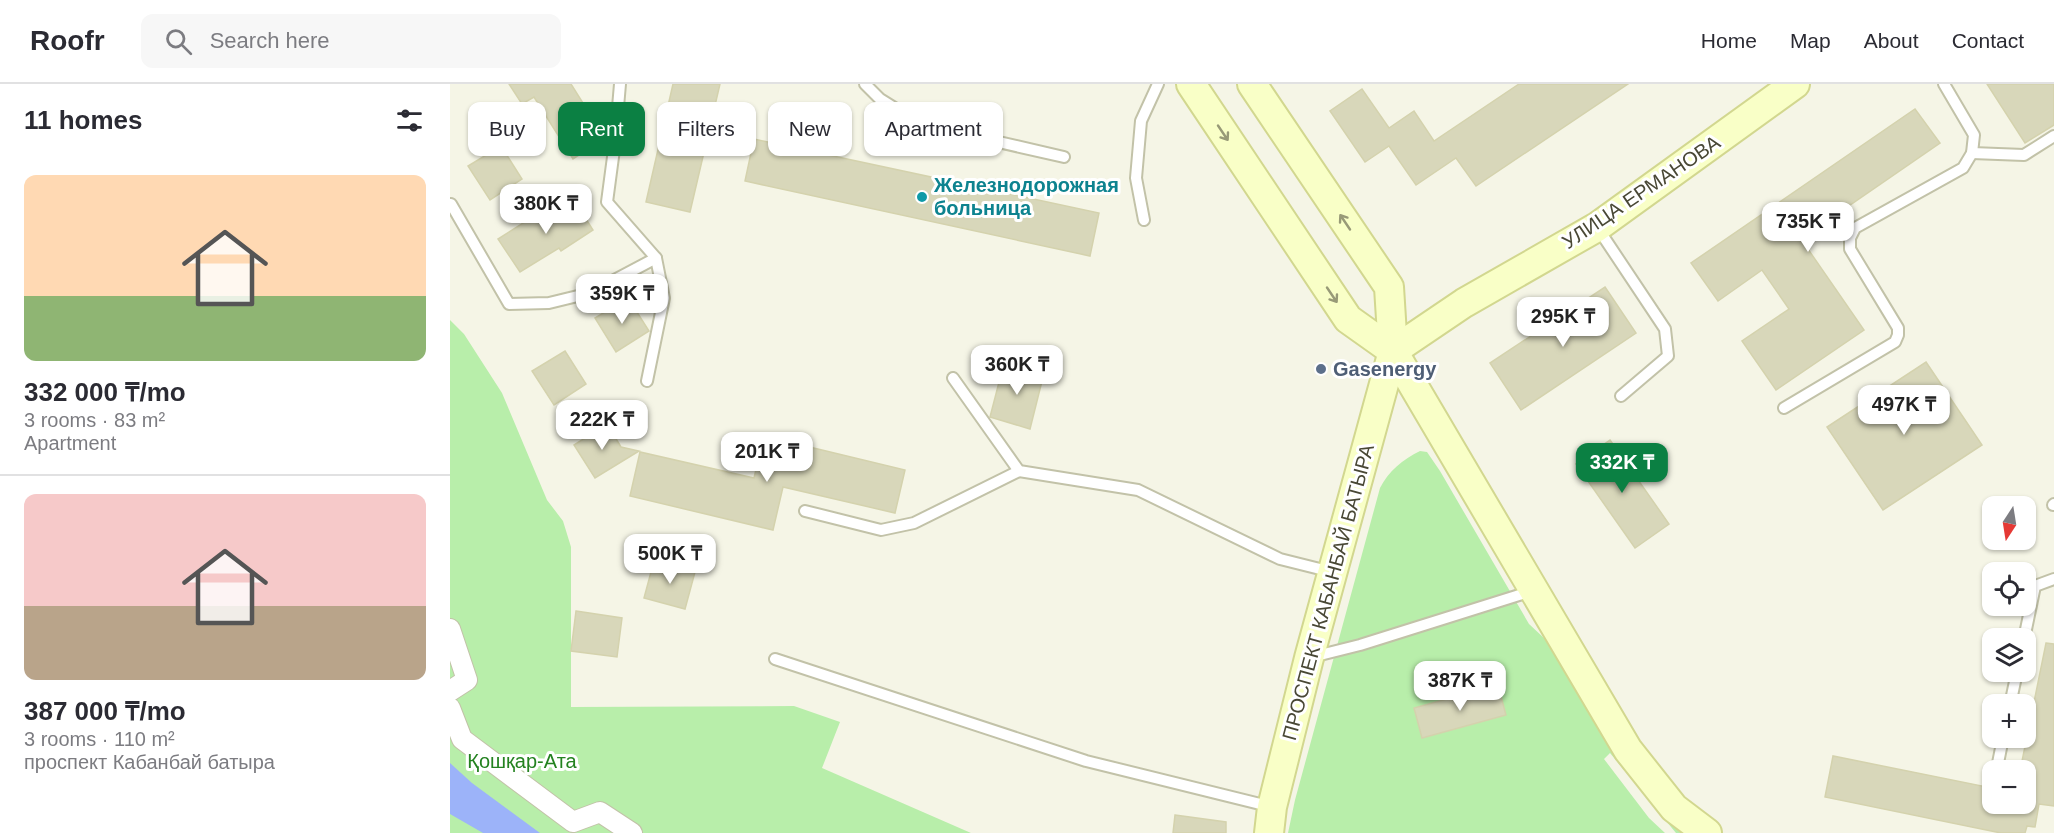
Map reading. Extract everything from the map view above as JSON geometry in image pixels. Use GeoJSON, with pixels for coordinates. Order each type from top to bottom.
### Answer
{"type":"FeatureCollection","features":[{"type":"Feature","properties":{"kind":"main road"},"geometry":{"type":"LineString","coordinates":[[1191,84],[1348,319],[1393,351],[1628,750],[1674,808],[1707,833]]}},
{"type":"Feature","properties":{"kind":"main road"},"geometry":{"type":"LineString","coordinates":[[1252,84],[1389,287],[1393,351]]}},
{"type":"Feature","properties":{"kind":"main road","name":"УЛИЦА ЕРМАНОВА"},"geometry":{"type":"LineString","coordinates":[[1393,351],[1464,303],[1596,227],[1795,84]]}},
{"type":"Feature","properties":{"kind":"main road","name":"ПРОСПЕКТ КАБАНБАЙ БАТЫРА"},"geometry":{"type":"LineString","coordinates":[[1271,820],[1308,658],[1393,351]]}},
{"type":"Feature","properties":{"kind":"street"},"geometry":{"type":"LineString","coordinates":[[450,629],[467,680],[450,691]]}},
{"type":"Feature","properties":{"kind":"street"},"geometry":{"type":"LineString","coordinates":[[450,708],[462,739],[573,822],[600,812],[632,833]]}},
{"type":"Feature","properties":{"kind":"lane"},"geometry":{"type":"LineString","coordinates":[[620,84],[607,202],[656,258],[664,298],[647,381]]}},
{"type":"Feature","properties":{"kind":"lane"},"geometry":{"type":"LineString","coordinates":[[865,84],[880,99],[920,124],[1064,157]]}},
{"type":"Feature","properties":{"kind":"lane"},"geometry":{"type":"LineString","coordinates":[[1144,220],[1136,178],[1141,121],[1158,84]]}},
{"type":"Feature","properties":{"kind":"lane"},"geometry":{"type":"LineString","coordinates":[[1784,408],[1895,342],[1898,328],[1850,249],[1850,238],[1855,228],[1963,168],[1972,153],[1974,135],[1944,84]]}},
{"type":"Feature","properties":{"kind":"lane"},"geometry":{"type":"LineString","coordinates":[[1972,153],[2024,155],[2054,136]]}},
{"type":"Feature","properties":{"kind":"lane"},"geometry":{"type":"LineString","coordinates":[[451,204],[509,304],[549,303],[590,293],[656,258]]}},
{"type":"Feature","properties":{"kind":"lane"},"geometry":{"type":"LineString","coordinates":[[1596,227],[1665,328],[1668,356],[1621,396]]}},
{"type":"Feature","properties":{"kind":"lane"},"geometry":{"type":"LineString","coordinates":[[952,378],[1019,471]]}},
{"type":"Feature","properties":{"kind":"lane"},"geometry":{"type":"LineString","coordinates":[[805,511],[881,530],[914,523],[1019,471],[1138,490],[1280,560],[1332,572]]}},
{"type":"Feature","properties":{"kind":"lane"},"geometry":{"type":"LineString","coordinates":[[2026,628],[2035,586],[2054,579]]}},
{"type":"Feature","properties":{"kind":"lane"},"geometry":{"type":"LineString","coordinates":[[1308,658],[1360,645],[1533,591]]}},
{"type":"Feature","properties":{"kind":"lane"},"geometry":{"type":"LineString","coordinates":[[775,659],[1271,820]]}},
{"type":"Feature","properties":{"kind":"green space","name":"Қошқар-Ата"},"geometry":{"type":"Polygon","coordinates":[[[450,320],[464,334],[502,393],[547,500],[563,521],[571,547],[571,707],[794,706],[840,722],[822,768],[971,833],[450,833],[450,320]]]}},
{"type":"Feature","properties":{"kind":"green space"},"geometry":{"type":"Polygon","coordinates":[[[1420,451],[1427,452],[1440,471],[1529,624],[1544,638],[1575,687],[1685,833],[1676,833],[1610,753],[1604,759],[1649,818],[1665,833],[1288,833],[1380,488],[1397,466],[1420,451]]]}},
{"type":"Feature","properties":{"kind":"water"},"geometry":{"type":"Polygon","coordinates":[[[450,763],[472,783],[540,833],[483,833],[450,814],[450,763]]]}},
{"type":"Feature","properties":{"kind":"building"},"geometry":{"type":"Polygon","coordinates":[[[509,84],[571,84],[582,102],[558,102],[558,135],[546,116],[546,102],[537,102],[534,97],[521,102],[509,84]]]}},
{"type":"Feature","properties":{"kind":"building"},"geometry":{"type":"Polygon","coordinates":[[[673,84],[720,84],[716,102],[669,102],[673,84]]]}},
{"type":"Feature","properties":{"kind":"building"},"geometry":{"type":"Polygon","coordinates":[[[1519,84],[1628,84],[1476,186],[1456,158],[1416,185],[1389,146],[1365,162],[1330,111],[1362,89],[1389,128],[1414,111],[1434,141],[1519,84]]]}},
{"type":"Feature","properties":{"kind":"building"},"geometry":{"type":"Polygon","coordinates":[[[1987,84],[2054,84],[2054,125],[2025,143],[1987,84]]]}},
{"type":"Feature","properties":{"kind":"building"},"geometry":{"type":"Polygon","coordinates":[[[1915,109],[1940,143],[1801,239],[1864,330],[1776,390],[1742,341],[1789,309],[1762,270],[1718,301],[1691,263],[1915,109]]]}},
{"type":"Feature","properties":{"kind":"building","name":"Железнодорожная больница"},"geometry":{"type":"Polygon","coordinates":[[[756,139],[768,142],[768,156],[833,156],[1099,213],[1090,256],[745,181],[750,156],[756,156],[756,139]]]}},
{"type":"Feature","properties":{"kind":"building"},"geometry":{"type":"Polygon","coordinates":[[[657,154],[657,156],[703,156],[690,212],[646,202],[657,154]]]}},
{"type":"Feature","properties":{"kind":"building"},"geometry":{"type":"Polygon","coordinates":[[[484,156],[507,156],[522,179],[490,200],[468,166],[484,156]]]}},
{"type":"Feature","properties":{"kind":"building"},"geometry":{"type":"Polygon","coordinates":[[[572,197],[593,230],[561,251],[559,248],[520,272],[498,239],[531,218],[533,221],[572,197]]]}},
{"type":"Feature","properties":{"kind":"building"},"geometry":{"type":"Polygon","coordinates":[[[1605,287],[1636,333],[1521,410],[1490,363],[1605,287]]]}},
{"type":"Feature","properties":{"kind":"building"},"geometry":{"type":"Polygon","coordinates":[[[628,298],[649,331],[616,352],[595,318],[628,298]]]}},
{"type":"Feature","properties":{"kind":"building"},"geometry":{"type":"Polygon","coordinates":[[[565,351],[586,384],[554,405],[532,371],[565,351]]]}},
{"type":"Feature","properties":{"kind":"building"},"geometry":{"type":"Polygon","coordinates":[[[1926,362],[1982,445],[1883,510],[1827,427],[1926,362]]]}},
{"type":"Feature","properties":{"kind":"building"},"geometry":{"type":"Polygon","coordinates":[[[1004,363],[1044,373],[1030,429],[990,417],[1004,363]]]}},
{"type":"Feature","properties":{"kind":"building"},"geometry":{"type":"Polygon","coordinates":[[[607,424],[621,447],[639,451],[595,478],[574,445],[607,424]]]}},
{"type":"Feature","properties":{"kind":"building"},"geometry":{"type":"Polygon","coordinates":[[[764,436],[905,470],[895,513],[783,487],[773,530],[630,496],[640,452],[754,478],[764,436]]]}},
{"type":"Feature","properties":{"kind":"building"},"geometry":{"type":"Polygon","coordinates":[[[1610,440],[1669,524],[1635,548],[1576,464],[1610,440]]]}},
{"type":"Feature","properties":{"kind":"building"},"geometry":{"type":"Polygon","coordinates":[[[654,561],[695,572],[685,609],[644,598],[654,561]]]}},
{"type":"Feature","properties":{"kind":"building"},"geometry":{"type":"Polygon","coordinates":[[[576,611],[622,618],[617,657],[571,651],[576,611]]]}},
{"type":"Feature","properties":{"kind":"building"},"geometry":{"type":"Polygon","coordinates":[[[2046,643],[2054,644],[2054,806],[2039,804],[2035,827],[2027,826],[2025,833],[2001,833],[1825,797],[1833,756],[1982,786],[1982,814],[2036,814],[2036,760],[2022,760],[2025,748],[2036,748],[2036,694],[2046,643]]]}},
{"type":"Feature","properties":{"kind":"building"},"geometry":{"type":"Polygon","coordinates":[[[1498,685],[1506,715],[1422,738],[1414,708],[1498,685]]]}},
{"type":"Feature","properties":{"kind":"building"},"geometry":{"type":"Polygon","coordinates":[[[1175,815],[1226,822],[1226,833],[1173,833],[1175,815]]]}},
{"type":"Feature","properties":{"kind":"place","name":"Железнодорожная больница"},"geometry":{"type":"Point","coordinates":[922,197]}},
{"type":"Feature","properties":{"kind":"place","name":"Gasenergy"},"geometry":{"type":"Point","coordinates":[1321,369]}}]}
